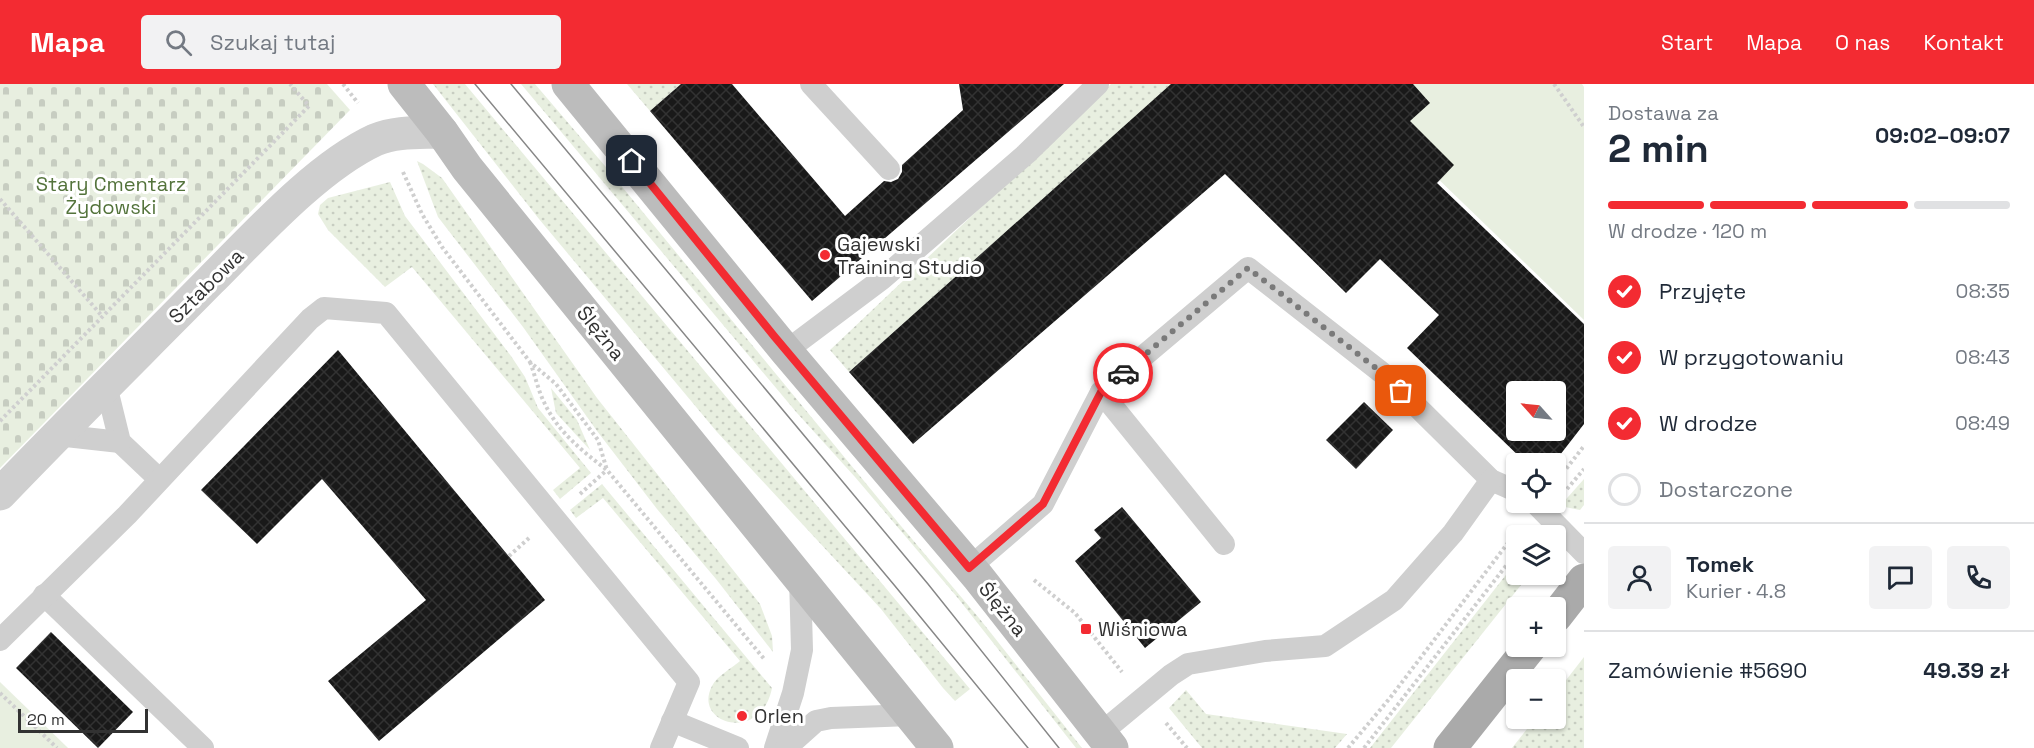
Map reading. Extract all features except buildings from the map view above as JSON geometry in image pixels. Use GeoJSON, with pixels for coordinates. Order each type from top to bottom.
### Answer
{"type":"FeatureCollection","features":[{"type":"Feature","properties":{"kind":"main road","name":"Ślężna"},"geometry":{"type":"LineString","coordinates":[[404,84],[474,176],[937,748]]}},
{"type":"Feature","properties":{"kind":"main road","name":"Ślężna"},"geometry":{"type":"LineString","coordinates":[[568,84],[786,351],[969,568],[1107,740]]}},
{"type":"Feature","properties":{"kind":"main road"},"geometry":{"type":"LineString","coordinates":[[1566,603],[1584,580]]}},
{"type":"Feature","properties":{"kind":"main road"},"geometry":{"type":"LineString","coordinates":[[1450,748],[1522,657]]}},
{"type":"Feature","properties":{"kind":"street","name":"Sztabowa"},"geometry":{"type":"LineString","coordinates":[[0,494],[272,219],[347,156],[382,137],[396,133],[442,132]]}},
{"type":"Feature","properties":{"kind":"lane"},"geometry":{"type":"LineString","coordinates":[[811,84],[889,169]]}},
{"type":"Feature","properties":{"kind":"lane"},"geometry":{"type":"LineString","coordinates":[[786,351],[882,279],[1026,154],[1098,84]]}},
{"type":"Feature","properties":{"kind":"lane"},"geometry":{"type":"LineString","coordinates":[[969,568],[1043,504],[1101,392],[1248,268],[1386,376],[1491,480],[1506,487]]}},
{"type":"Feature","properties":{"kind":"lane"},"geometry":{"type":"LineString","coordinates":[[0,640],[126,515],[310,319],[324,308],[386,313],[689,682],[661,748]]}},
{"type":"Feature","properties":{"kind":"lane"},"geometry":{"type":"LineString","coordinates":[[106,385],[120,442],[159,479]]}},
{"type":"Feature","properties":{"kind":"lane"},"geometry":{"type":"LineString","coordinates":[[1101,392],[1224,544]]}},
{"type":"Feature","properties":{"kind":"lane"},"geometry":{"type":"LineString","coordinates":[[57,435],[120,442]]}},
{"type":"Feature","properties":{"kind":"lane"},"geometry":{"type":"LineString","coordinates":[[1107,740],[1172,675],[1188,664],[1264,651],[1325,646],[1394,600],[1454,533],[1491,480]]}},
{"type":"Feature","properties":{"kind":"lane"},"geometry":{"type":"LineString","coordinates":[[1545,513],[1584,553]]}},
{"type":"Feature","properties":{"kind":"lane"},"geometry":{"type":"LineString","coordinates":[[775,748],[793,693],[802,650],[800,577]]}},
{"type":"Feature","properties":{"kind":"lane"},"geometry":{"type":"LineString","coordinates":[[44,595],[203,748]]}},
{"type":"Feature","properties":{"kind":"lane"},"geometry":{"type":"LineString","coordinates":[[786,748],[816,721],[831,718],[911,715]]}},
{"type":"Feature","properties":{"kind":"lane"},"geometry":{"type":"LineString","coordinates":[[672,721],[738,748]]}},
{"type":"Feature","properties":{"kind":"path"},"geometry":{"type":"LineString","coordinates":[[0,422],[309,106],[290,84]]}},
{"type":"Feature","properties":{"kind":"path"},"geometry":{"type":"LineString","coordinates":[[343,84],[396,157],[422,214],[442,248],[530,362],[556,384],[598,440],[607,470]]}},
{"type":"Feature","properties":{"kind":"path"},"geometry":{"type":"LineString","coordinates":[[1554,84],[1584,127]]}},
{"type":"Feature","properties":{"kind":"path"},"geometry":{"type":"LineString","coordinates":[[0,199],[102,316]]}},
{"type":"Feature","properties":{"kind":"path"},"geometry":{"type":"LineString","coordinates":[[530,362],[544,402],[562,432],[607,470],[793,693]]}},
{"type":"Feature","properties":{"kind":"path"},"geometry":{"type":"LineString","coordinates":[[1566,469],[1584,446]]}},
{"type":"Feature","properties":{"kind":"path"},"geometry":{"type":"LineString","coordinates":[[1348,748],[1390,698],[1506,546]]}},
{"type":"Feature","properties":{"kind":"path"},"geometry":{"type":"LineString","coordinates":[[1364,748],[1506,567]]}},
{"type":"Feature","properties":{"kind":"path"},"geometry":{"type":"LineString","coordinates":[[0,693],[57,748]]}},
{"type":"Feature","properties":{"kind":"green space","name":"Stary Cmentarz Żydowski"},"geometry":{"type":"Polygon","coordinates":[[[0,84],[327,84],[350,110],[0,468],[0,84]]]}},
{"type":"Feature","properties":{"kind":"green space"},"geometry":{"type":"Polygon","coordinates":[[[433,84],[465,84],[970,689],[955,701],[943,688],[881,609],[717,432],[539,219],[433,84]]]}},
{"type":"Feature","properties":{"kind":"green space"},"geometry":{"type":"Polygon","coordinates":[[[521,84],[535,84],[605,166],[979,618],[1082,748],[1076,748],[957,597],[797,413],[521,84]]]}},
{"type":"Feature","properties":{"kind":"green space"},"geometry":{"type":"Polygon","coordinates":[[[627,84],[681,84],[650,111],[627,84]]]}},
{"type":"Feature","properties":{"kind":"green space"},"geometry":{"type":"Polygon","coordinates":[[[1111,84],[1219,84],[1165,90],[849,372],[830,350],[1111,84]]]}},
{"type":"Feature","properties":{"kind":"green space"},"geometry":{"type":"Polygon","coordinates":[[[1340,84],[1582,84],[1584,87],[1584,320],[1340,84]]]}},
{"type":"Feature","properties":{"kind":"green space"},"geometry":{"type":"Polygon","coordinates":[[[417,161],[442,178],[597,398],[760,604],[772,636],[773,652],[657,509],[597,431],[523,327],[438,217],[417,161]]]}},
{"type":"Feature","properties":{"kind":"green space"},"geometry":{"type":"Polygon","coordinates":[[[390,182],[405,216],[511,356],[525,377],[538,408],[591,473],[560,499],[553,490],[580,468],[412,267],[385,287],[328,230],[318,214],[320,205],[328,198],[390,182]]]}},
{"type":"Feature","properties":{"kind":"green space"},"geometry":{"type":"Polygon","coordinates":[[[551,388],[577,420],[590,450],[556,413],[551,388]]]}},
{"type":"Feature","properties":{"kind":"green space"},"geometry":{"type":"Polygon","coordinates":[[[1584,479],[1584,505],[1580,510],[1566,507],[1566,499],[1584,479]]]}},
{"type":"Feature","properties":{"kind":"green space"},"geometry":{"type":"Polygon","coordinates":[[[602,484],[772,688],[765,706],[755,717],[743,722],[730,722],[719,718],[711,710],[708,699],[714,682],[740,661],[603,498],[576,518],[570,510],[602,484]]]}},
{"type":"Feature","properties":{"kind":"green space"},"geometry":{"type":"Polygon","coordinates":[[[1506,575],[1506,585],[1521,585],[1511,597],[1506,597],[1506,604],[1391,748],[1370,748],[1506,575]]]}},
{"type":"Feature","properties":{"kind":"green space"},"geometry":{"type":"Polygon","coordinates":[[[1584,657],[1584,748],[1512,748],[1527,729],[1566,729],[1566,680],[1584,657]]]}},
{"type":"Feature","properties":{"kind":"green space"},"geometry":{"type":"Polygon","coordinates":[[[0,682],[68,748],[0,748],[0,682]]]}},
{"type":"Feature","properties":{"kind":"green space"},"geometry":{"type":"Polygon","coordinates":[[[1186,690],[1206,714],[1347,734],[1335,748],[1202,748],[1169,708],[1186,690]]]}},
{"type":"Feature","properties":{"kind":"tram line"},"geometry":{"type":"LineString","coordinates":[[475,84],[1028,748]]}},
{"type":"Feature","properties":{"kind":"tram line"},"geometry":{"type":"LineString","coordinates":[[511,84],[928,584],[1059,748]]}},
{"type":"Feature","properties":{"kind":"way so far"},"geometry":{"type":"LineString","coordinates":[[1123,373],[1248,268],[1386,376],[1401,391]]}},
{"type":"Feature","properties":{"kind":"place","name":"Gajewski Training Studio"},"geometry":{"type":"Point","coordinates":[825,255]}},
{"type":"Feature","properties":{"kind":"place","name":"Wiśniowa"},"geometry":{"type":"Point","coordinates":[1086,629]}},
{"type":"Feature","properties":{"kind":"place","name":"Orlen"},"geometry":{"type":"Point","coordinates":[742,716]}},
{"type":"Feature","properties":{"kind":"route"},"geometry":{"type":"LineString","coordinates":[[632,161],[774,336],[969,568],[1043,504],[1101,392],[1123,373]]}}]}
